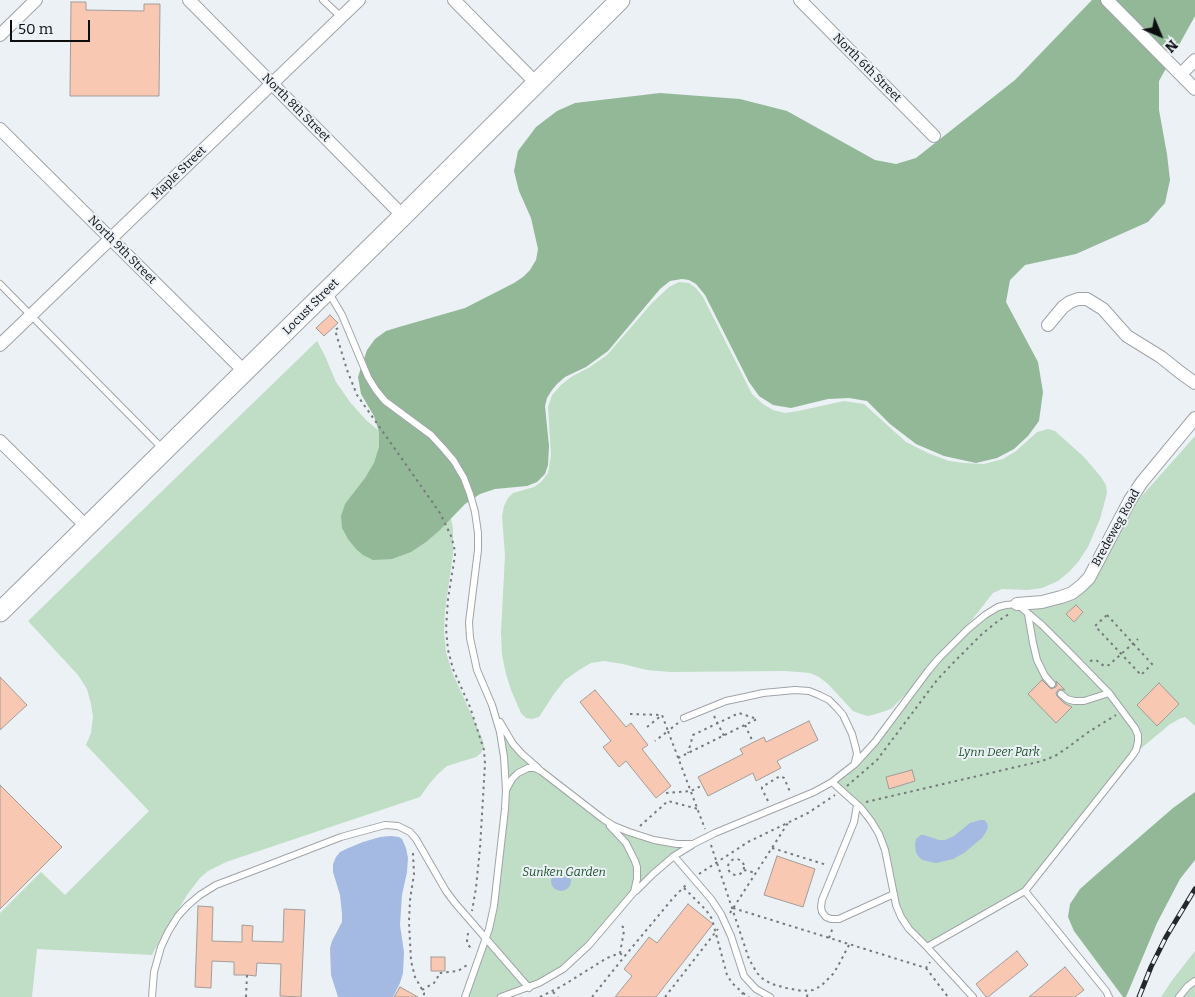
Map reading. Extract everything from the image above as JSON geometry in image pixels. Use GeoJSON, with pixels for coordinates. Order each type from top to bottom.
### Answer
{"type":"FeatureCollection","features":[{"type":"Feature","properties":{"kind":"street"},"geometry":{"type":"LineString","coordinates":[[0,35],[36,0]]}},
{"type":"Feature","properties":{"kind":"street","name":"North 8th Street"},"geometry":{"type":"LineString","coordinates":[[189,0],[403,216]]}},
{"type":"Feature","properties":{"kind":"street","name":"Maple Street"},"geometry":{"type":"LineString","coordinates":[[0,345],[359,0]]}},
{"type":"Feature","properties":{"kind":"street"},"geometry":{"type":"LineString","coordinates":[[454,0],[536,83]]}},
{"type":"Feature","properties":{"kind":"street","name":"Locust Street"},"geometry":{"type":"LineString","coordinates":[[0,612],[620,0]]}},
{"type":"Feature","properties":{"kind":"street","name":"North 6th Street"},"geometry":{"type":"LineString","coordinates":[[800,0],[934,136]]}},
{"type":"Feature","properties":{"kind":"street"},"geometry":{"type":"LineString","coordinates":[[1107,0],[1195,89]]}},
{"type":"Feature","properties":{"kind":"street"},"geometry":{"type":"LineString","coordinates":[[1181,74],[1195,60]]}},
{"type":"Feature","properties":{"kind":"street","name":"North 9th Street"},"geometry":{"type":"LineString","coordinates":[[0,129],[244,372]]}},
{"type":"Feature","properties":{"kind":"street"},"geometry":{"type":"LineString","coordinates":[[1048,325],[1063,307],[1070,302],[1086,299],[1103,309],[1127,336],[1161,357],[1195,383]]}},
{"type":"Feature","properties":{"kind":"street","name":"Bredeweg Road"},"geometry":{"type":"LineString","coordinates":[[1017,604],[1042,602],[1061,597],[1072,593],[1089,578],[1130,500],[1142,482],[1195,418]]}},
{"type":"Feature","properties":{"kind":"street"},"geometry":{"type":"LineString","coordinates":[[0,441],[87,527]]}},
{"type":"Feature","properties":{"kind":"lane"},"geometry":{"type":"LineString","coordinates":[[323,0],[340,18]]}},
{"type":"Feature","properties":{"kind":"lane"},"geometry":{"type":"LineString","coordinates":[[0,284],[165,451]]}},
{"type":"Feature","properties":{"kind":"lane"},"geometry":{"type":"LineString","coordinates":[[328,290],[345,321],[368,378],[376,390],[385,401],[431,435],[454,461],[464,478],[475,512],[478,533],[478,550],[469,622],[470,638],[477,670],[502,728],[522,754],[541,771],[614,826],[654,840],[677,844],[693,844]]}},
{"type":"Feature","properties":{"kind":"lane"},"geometry":{"type":"LineString","coordinates":[[501,997],[529,988],[568,965],[589,945],[634,892],[674,856],[693,844],[814,792],[832,782],[855,764],[875,742],[939,658],[953,643],[985,615],[998,607],[1017,604],[1042,625],[1083,666],[1123,711],[1138,735],[1136,750],[1025,891],[927,947]]}},
{"type":"Feature","properties":{"kind":"lane"},"geometry":{"type":"LineString","coordinates":[[1028,614],[1037,660],[1045,676],[1052,684]]}},
{"type":"Feature","properties":{"kind":"lane"},"geometry":{"type":"LineString","coordinates":[[684,718],[726,701],[762,693],[795,690],[809,691],[829,700],[843,716],[852,734],[856,749],[855,764]]}},
{"type":"Feature","properties":{"kind":"lane"},"geometry":{"type":"LineString","coordinates":[[1061,694],[1067,699],[1084,701],[1109,694]]}},
{"type":"Feature","properties":{"kind":"lane"},"geometry":{"type":"LineString","coordinates":[[465,997],[486,939],[494,906],[505,810],[504,757],[500,732],[492,705]]}},
{"type":"Feature","properties":{"kind":"lane"},"geometry":{"type":"LineString","coordinates":[[506,790],[512,779],[524,769],[531,768],[541,771]]}},
{"type":"Feature","properties":{"kind":"lane"},"geometry":{"type":"LineString","coordinates":[[832,782],[857,805],[879,834],[885,850],[896,905],[901,917],[909,929],[973,997]]}},
{"type":"Feature","properties":{"kind":"lane"},"geometry":{"type":"LineString","coordinates":[[857,805],[854,822],[822,900],[822,912],[826,917],[836,920],[894,894]]}},
{"type":"Feature","properties":{"kind":"lane"},"geometry":{"type":"LineString","coordinates":[[603,819],[626,843],[635,861],[637,879],[634,892]]}},
{"type":"Feature","properties":{"kind":"lane"},"geometry":{"type":"LineString","coordinates":[[152,997],[154,972],[160,947],[178,916],[200,895],[250,872],[341,837],[385,825],[398,826],[410,832],[455,903],[529,988]]}},
{"type":"Feature","properties":{"kind":"lane"},"geometry":{"type":"LineString","coordinates":[[674,856],[711,899],[721,914],[744,976],[756,988],[770,997]]}},
{"type":"Feature","properties":{"kind":"lane"},"geometry":{"type":"LineString","coordinates":[[1025,891],[1109,997]]}},
{"type":"Feature","properties":{"kind":"lane"},"geometry":{"type":"LineString","coordinates":[[1179,997],[1195,981]]}},
{"type":"Feature","properties":{"kind":"path"},"geometry":{"type":"LineString","coordinates":[[345,321],[335,330],[357,395],[440,513],[454,546],[455,555],[448,599],[446,629],[448,650],[453,669],[470,707],[484,750],[485,764],[476,888],[467,941],[470,947],[476,951]]}},
{"type":"Feature","properties":{"kind":"path"},"geometry":{"type":"LineString","coordinates":[[592,997],[683,887],[693,878],[748,842],[808,813],[841,791],[876,760],[937,680],[982,634],[1008,614],[1016,612],[1028,614]]}},
{"type":"Feature","properties":{"kind":"path"},"geometry":{"type":"LineString","coordinates":[[1107,615],[1152,664],[1141,675],[1122,654],[1095,626],[1107,615]]}},
{"type":"Feature","properties":{"kind":"path"},"geometry":{"type":"LineString","coordinates":[[1083,666],[1093,660],[1098,661],[1104,666],[1109,665],[1138,639]]}},
{"type":"Feature","properties":{"kind":"path"},"geometry":{"type":"LineString","coordinates":[[857,805],[1042,761],[1068,748],[1103,722],[1123,711]]}},
{"type":"Feature","properties":{"kind":"path"},"geometry":{"type":"LineString","coordinates":[[678,758],[688,754],[745,726],[757,719],[739,713],[693,735],[688,754]]}},
{"type":"Feature","properties":{"kind":"path"},"geometry":{"type":"LineString","coordinates":[[630,714],[662,715]]}},
{"type":"Feature","properties":{"kind":"path"},"geometry":{"type":"LineString","coordinates":[[647,727],[662,715]]}},
{"type":"Feature","properties":{"kind":"path"},"geometry":{"type":"LineString","coordinates":[[662,715],[717,862],[749,959],[757,974],[772,984],[786,988],[813,990],[832,974],[849,945]]}},
{"type":"Feature","properties":{"kind":"path"},"geometry":{"type":"LineString","coordinates":[[655,741],[684,718]]}},
{"type":"Feature","properties":{"kind":"path"},"geometry":{"type":"LineString","coordinates":[[718,723],[724,736]]}},
{"type":"Feature","properties":{"kind":"path"},"geometry":{"type":"LineString","coordinates":[[745,726],[752,740]]}},
{"type":"Feature","properties":{"kind":"path"},"geometry":{"type":"LineString","coordinates":[[773,809],[762,787],[780,776],[784,778],[795,800]]}},
{"type":"Feature","properties":{"kind":"path"},"geometry":{"type":"LineString","coordinates":[[666,793],[691,791],[701,786]]}},
{"type":"Feature","properties":{"kind":"path"},"geometry":{"type":"LineString","coordinates":[[632,833],[668,802],[698,809]]}},
{"type":"Feature","properties":{"kind":"path"},"geometry":{"type":"LineString","coordinates":[[410,832],[414,858],[409,922],[411,961],[424,997]]}},
{"type":"Feature","properties":{"kind":"path"},"geometry":{"type":"LineString","coordinates":[[772,848],[836,868]]}},
{"type":"Feature","properties":{"kind":"path"},"geometry":{"type":"LineString","coordinates":[[730,854],[733,860]]}},
{"type":"Feature","properties":{"kind":"path"},"geometry":{"type":"LineString","coordinates":[[733,860],[728,866],[731,873],[738,875],[744,870]]}},
{"type":"Feature","properties":{"kind":"path"},"geometry":{"type":"LineString","coordinates":[[733,860],[742,862],[744,870]]}},
{"type":"Feature","properties":{"kind":"path"},"geometry":{"type":"LineString","coordinates":[[744,870],[756,873]]}},
{"type":"Feature","properties":{"kind":"path"},"geometry":{"type":"LineString","coordinates":[[683,887],[706,910],[712,919],[728,975],[732,983],[749,997]]}},
{"type":"Feature","properties":{"kind":"path"},"geometry":{"type":"LineString","coordinates":[[733,908],[926,968],[948,997]]}},
{"type":"Feature","properties":{"kind":"path"},"geometry":{"type":"LineString","coordinates":[[612,918],[623,929],[620,953]]}},
{"type":"Feature","properties":{"kind":"path"},"geometry":{"type":"LineString","coordinates":[[829,938],[836,920]]}},
{"type":"Feature","properties":{"kind":"path"},"geometry":{"type":"LineString","coordinates":[[620,953],[624,957]]}},
{"type":"Feature","properties":{"kind":"path"},"geometry":{"type":"LineString","coordinates":[[543,997],[606,958],[620,953]]}},
{"type":"Feature","properties":{"kind":"path"},"geometry":{"type":"LineString","coordinates":[[926,968],[935,955]]}},
{"type":"Feature","properties":{"kind":"path"},"geometry":{"type":"LineString","coordinates":[[422,990],[434,983],[439,973],[458,971],[470,963]]}},
{"type":"Feature","properties":{"kind":"path"},"geometry":{"type":"LineString","coordinates":[[246,997],[247,976]]}},
{"type":"Feature","properties":{"kind":"path"},"geometry":{"type":"LineString","coordinates":[[807,997],[808,991]]}},
{"type":"Feature","properties":{"kind":"path"},"geometry":{"type":"LineString","coordinates":[[552,992],[558,997]]}},
{"type":"Feature","properties":{"kind":"path"},"geometry":{"type":"LineString","coordinates":[[739,997],[743,993]]}},
{"type":"Feature","properties":{"kind":"green space"},"geometry":{"type":"Polygon","coordinates":[[[1092,0],[1195,0],[1195,16],[1159,81],[1159,110],[1170,180],[1165,203],[1148,222],[1076,254],[1025,265],[1010,280],[1006,302],[1038,362],[1043,392],[1039,421],[1028,436],[1014,449],[997,458],[976,463],[944,456],[916,444],[890,424],[867,401],[849,398],[828,399],[791,408],[773,405],[759,396],[749,382],[705,295],[696,284],[682,279],[670,281],[660,289],[608,351],[586,367],[565,377],[552,390],[545,406],[549,446],[548,465],[545,474],[537,482],[527,486],[495,489],[480,494],[465,504],[426,542],[411,552],[392,559],[373,560],[363,555],[348,539],[342,528],[341,516],[345,504],[374,463],[379,447],[379,432],[374,416],[361,394],[358,377],[367,350],[375,339],[386,331],[465,308],[514,283],[530,270],[536,260],[538,249],[531,218],[519,191],[514,171],[518,151],[536,127],[557,111],[575,103],[660,93],[740,99],[787,111],[875,160],[896,164],[916,158],[1015,80],[1092,0]]]}},
{"type":"Feature","properties":{"kind":"green space"},"geometry":{"type":"Polygon","coordinates":[[[679,282],[689,283],[703,297],[752,394],[773,410],[785,413],[844,401],[864,404],[906,442],[949,461],[964,463],[984,464],[1003,459],[1016,451],[1037,432],[1048,429],[1055,431],[1084,457],[1106,485],[1107,493],[1100,519],[1088,547],[1078,562],[1058,581],[1042,588],[1028,590],[1002,589],[993,593],[911,689],[891,709],[876,714],[868,716],[853,711],[828,684],[810,673],[785,671],[670,672],[647,670],[604,661],[591,663],[565,680],[539,717],[526,718],[521,713],[511,690],[502,655],[501,633],[505,555],[502,516],[504,506],[513,493],[534,487],[548,473],[551,455],[548,407],[552,395],[571,377],[607,355],[652,303],[669,287],[679,282]]]}},
{"type":"Feature","properties":{"kind":"green space"},"geometry":{"type":"Polygon","coordinates":[[[317,341],[336,382],[350,402],[366,420],[390,440],[448,505],[453,528],[453,554],[445,611],[444,632],[446,652],[452,672],[482,738],[484,746],[481,753],[476,757],[447,766],[430,783],[420,797],[226,862],[208,871],[187,895],[152,955],[37,949],[32,997],[0,997],[0,913],[41,872],[65,895],[149,811],[86,745],[91,733],[93,717],[87,689],[78,675],[28,621],[317,341]]]}},
{"type":"Feature","properties":{"kind":"green space","name":"Lynn Deer Park"},"geometry":{"type":"Polygon","coordinates":[[[1195,436],[1195,726],[1185,717],[1179,719],[1132,756],[1033,883],[927,947],[901,917],[885,850],[871,821],[832,782],[855,764],[939,658],[998,607],[1072,593],[1116,525],[1195,436]]]}},
{"type":"Feature","properties":{"kind":"green space","name":"Sunken Garden"},"geometry":{"type":"Polygon","coordinates":[[[502,728],[522,754],[603,819],[629,832],[693,844],[653,874],[563,969],[501,997],[465,997],[489,929],[505,809],[502,728]]]}},
{"type":"Feature","properties":{"kind":"green space"},"geometry":{"type":"Polygon","coordinates":[[[1195,792],[1195,860],[1180,879],[1157,923],[1126,997],[1123,997],[1074,931],[1068,917],[1070,904],[1080,889],[1173,808],[1195,792]]]}},
{"type":"Feature","properties":{"kind":"green space"},"geometry":{"type":"Polygon","coordinates":[[[1195,951],[1195,997],[1161,997],[1173,979],[1195,951]]]}},
{"type":"Feature","properties":{"kind":"water"},"geometry":{"type":"Polygon","coordinates":[[[984,820],[987,823],[986,832],[982,838],[964,853],[953,859],[936,863],[922,860],[918,856],[915,845],[916,839],[921,835],[945,840],[954,836],[970,823],[984,820]]]}},
{"type":"Feature","properties":{"kind":"water"},"geometry":{"type":"Polygon","coordinates":[[[391,836],[402,839],[408,858],[402,895],[400,925],[404,952],[403,973],[400,983],[393,997],[338,997],[331,975],[330,948],[342,922],[342,914],[333,864],[340,852],[346,849],[380,837],[391,836]]]}},
{"type":"Feature","properties":{"kind":"water"},"geometry":{"type":"Polygon","coordinates":[[[561,871],[568,874],[571,881],[568,888],[561,891],[554,888],[551,881],[554,874],[561,871]]]}},
{"type":"Feature","properties":{"kind":"building"},"geometry":{"type":"Polygon","coordinates":[[[71,2],[86,2],[86,10],[144,11],[144,4],[160,4],[159,96],[70,96],[71,2]]]}},
{"type":"Feature","properties":{"kind":"building"},"geometry":{"type":"Polygon","coordinates":[[[330,315],[338,323],[324,336],[316,328],[330,315]]]}},
{"type":"Feature","properties":{"kind":"building"},"geometry":{"type":"Polygon","coordinates":[[[1076,605],[1083,612],[1074,622],[1066,614],[1076,605]]]}},
{"type":"Feature","properties":{"kind":"building"},"geometry":{"type":"Polygon","coordinates":[[[0,677],[27,705],[0,730],[0,677]]]}},
{"type":"Feature","properties":{"kind":"building"},"geometry":{"type":"Polygon","coordinates":[[[1042,680],[1051,689],[1056,687],[1056,681],[1065,690],[1058,690],[1057,696],[1064,703],[1072,707],[1056,723],[1028,694],[1042,680]]]}},
{"type":"Feature","properties":{"kind":"building"},"geometry":{"type":"Polygon","coordinates":[[[1159,683],[1179,704],[1157,726],[1137,705],[1159,683]]]}},
{"type":"Feature","properties":{"kind":"building"},"geometry":{"type":"Polygon","coordinates":[[[595,690],[626,727],[631,723],[648,745],[642,749],[671,786],[656,798],[626,761],[619,767],[603,747],[611,741],[580,702],[595,690]]]}},
{"type":"Feature","properties":{"kind":"building"},"geometry":{"type":"Polygon","coordinates":[[[809,721],[818,740],[777,761],[781,768],[756,781],[753,773],[708,796],[698,777],[743,754],[740,749],[764,737],[766,742],[809,721]]]}},
{"type":"Feature","properties":{"kind":"building"},"geometry":{"type":"Polygon","coordinates":[[[912,770],[915,781],[889,789],[886,777],[912,770]]]}},
{"type":"Feature","properties":{"kind":"building"},"geometry":{"type":"Polygon","coordinates":[[[0,785],[62,847],[0,909],[0,785]]]}},
{"type":"Feature","properties":{"kind":"building"},"geometry":{"type":"Polygon","coordinates":[[[777,856],[815,869],[803,907],[764,895],[777,856]]]}},
{"type":"Feature","properties":{"kind":"building"},"geometry":{"type":"Polygon","coordinates":[[[688,904],[713,924],[656,997],[615,997],[632,976],[624,969],[649,937],[657,943],[688,904]]]}},
{"type":"Feature","properties":{"kind":"building"},"geometry":{"type":"Polygon","coordinates":[[[198,906],[213,907],[212,941],[242,942],[242,925],[253,926],[252,941],[283,942],[284,909],[305,910],[301,997],[280,996],[281,964],[257,963],[256,976],[234,975],[234,962],[212,961],[211,988],[195,987],[198,906]]]}},
{"type":"Feature","properties":{"kind":"building"},"geometry":{"type":"Polygon","coordinates":[[[1017,951],[1028,965],[986,997],[976,984],[1017,951]]]}},
{"type":"Feature","properties":{"kind":"building"},"geometry":{"type":"Polygon","coordinates":[[[431,957],[445,957],[445,971],[431,971],[431,957]]]}},
{"type":"Feature","properties":{"kind":"building"},"geometry":{"type":"Polygon","coordinates":[[[1065,967],[1084,990],[1075,997],[1029,997],[1065,967]]]}},
{"type":"Feature","properties":{"kind":"building"},"geometry":{"type":"Polygon","coordinates":[[[400,987],[418,997],[394,997],[400,987]]]}},
{"type":"Feature","properties":{"kind":"railway"},"geometry":{"type":"LineString","coordinates":[[1139,997],[1166,937],[1195,889]]}}]}
